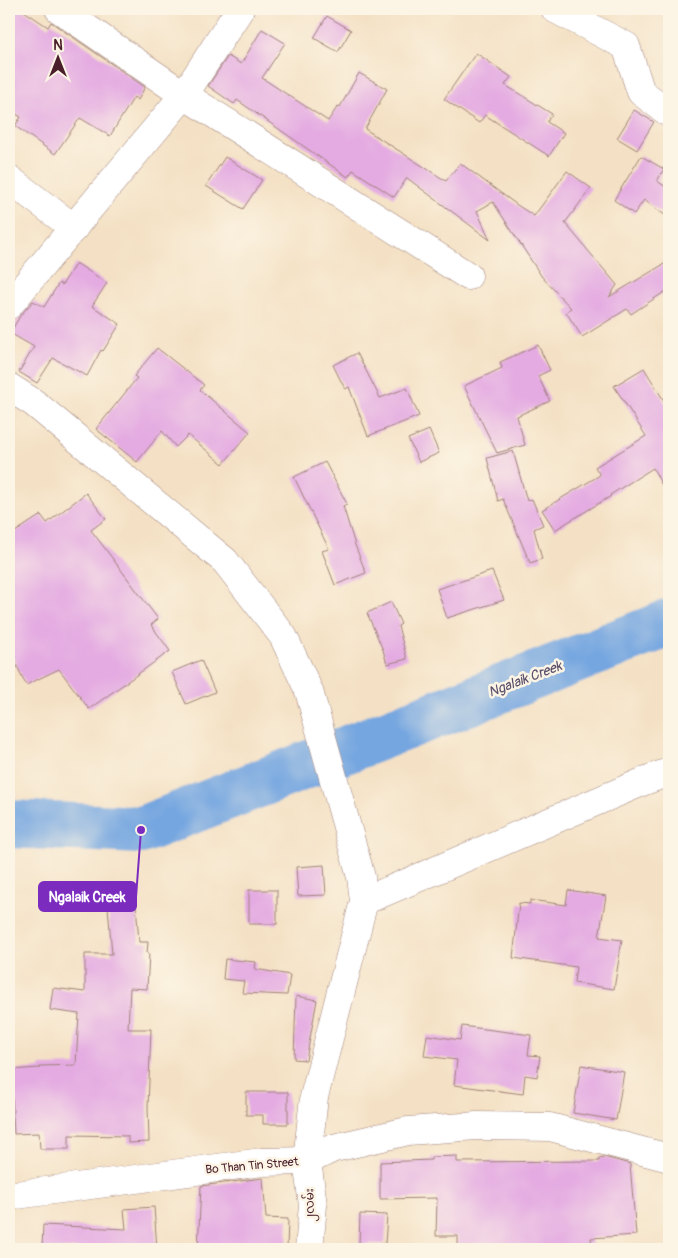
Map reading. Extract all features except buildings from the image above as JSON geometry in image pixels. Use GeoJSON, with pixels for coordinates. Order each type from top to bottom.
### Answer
{"type":"FeatureCollection","features":[{"type":"Feature","properties":{"kind":"street"},"geometry":{"type":"LineString","coordinates":[[59,9],[184,95],[468,276]]}},
{"type":"Feature","properties":{"kind":"street"},"geometry":{"type":"LineString","coordinates":[[9,306],[184,95],[240,9]]}},
{"type":"Feature","properties":{"kind":"street"},"geometry":{"type":"LineString","coordinates":[[554,9],[626,46],[641,92],[669,113]]}},
{"type":"Feature","properties":{"kind":"street"},"geometry":{"type":"LineString","coordinates":[[9,179],[74,228]]}},
{"type":"Feature","properties":{"kind":"street"},"geometry":{"type":"LineString","coordinates":[[9,387],[34,403],[225,562],[282,636],[308,691],[362,889],[669,772]]}},
{"type":"Feature","properties":{"kind":"street","name":"၂လမ်း"},"geometry":{"type":"LineString","coordinates":[[309,1249],[313,1205],[307,1161],[314,1097],[362,889]]}},
{"type":"Feature","properties":{"kind":"street","name":"Bo Than Tin Street"},"geometry":{"type":"LineString","coordinates":[[9,1196],[262,1162],[307,1161],[334,1148],[408,1131],[477,1126],[550,1127],[669,1158]]}},
{"type":"Feature","properties":{"kind":"waterway","name":"Ngalaik Creek"},"geometry":{"type":"LineString","coordinates":[[9,824],[141,830],[669,623]]}},
{"type":"Feature","properties":{"kind":"place","name":"Ngalaik Creek"},"geometry":{"type":"Point","coordinates":[141,830]}}]}
